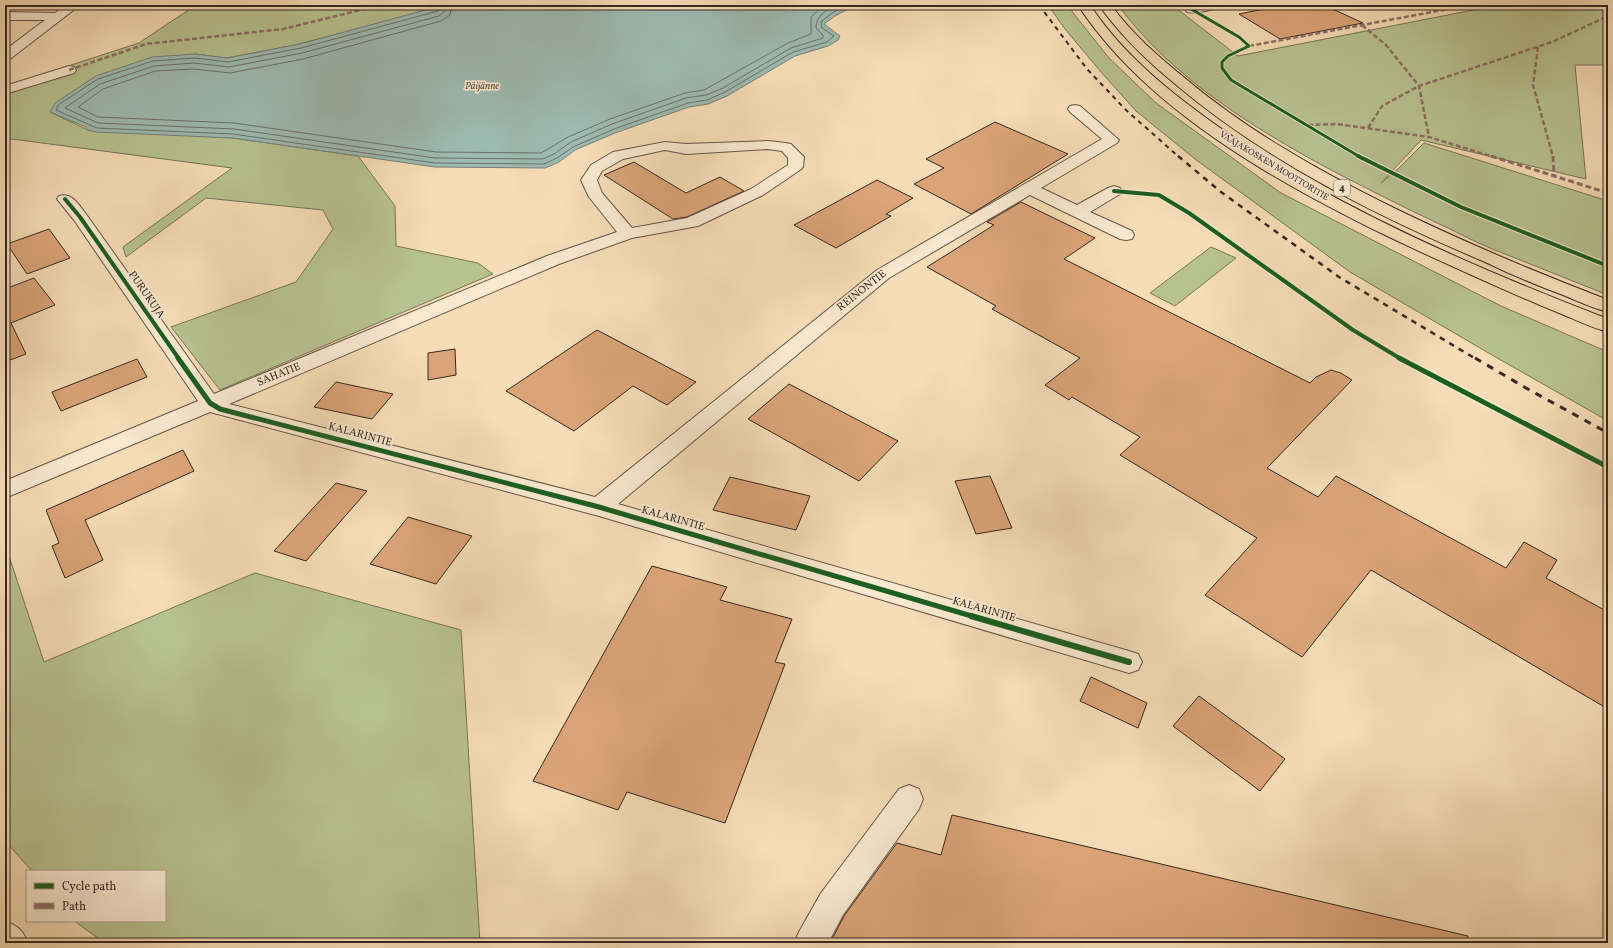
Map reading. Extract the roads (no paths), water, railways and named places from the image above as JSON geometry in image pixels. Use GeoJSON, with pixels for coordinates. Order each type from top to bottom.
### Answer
{"type":"FeatureCollection","features":[{"type":"Feature","properties":{"kind":"highway","name":"VAAJAKOSKEN MOOTTORITIE"},"geometry":{"type":"LineString","coordinates":[[1084,5],[1100,30],[1160,89],[1203,122],[1290,178],[1351,212],[1474,270],[1608,326]]}},
{"type":"Feature","properties":{"kind":"highway","name":"VAAJAKOSKEN MOOTTORITIE"},"geometry":{"type":"LineString","coordinates":[[1105,5],[1111,14],[1140,46],[1182,83],[1231,122],[1268,146],[1326,180],[1455,244],[1542,281],[1608,306]]}},
{"type":"Feature","properties":{"kind":"street"},"geometry":{"type":"LineString","coordinates":[[27,83],[9,65],[56,17],[74,5]]}},
{"type":"Feature","properties":{"kind":"street"},"geometry":{"type":"LineString","coordinates":[[1191,9],[1214,5]]}},
{"type":"Feature","properties":{"kind":"street"},"geometry":{"type":"LineString","coordinates":[[5,16],[56,17]]}},
{"type":"Feature","properties":{"kind":"street"},"geometry":{"type":"LineString","coordinates":[[5,90],[69,70]]}},
{"type":"Feature","properties":{"kind":"street","name":"REINONTIE"},"geometry":{"type":"LineString","coordinates":[[599,507],[883,274],[1112,140],[1076,109]]}},
{"type":"Feature","properties":{"kind":"street","name":"SAHATIE"},"geometry":{"type":"LineString","coordinates":[[5,490],[553,260],[628,234],[692,222],[758,192],[795,166],[796,157],[786,147],[768,145],[686,148],[665,146],[618,155],[596,168],[589,180],[595,194],[628,234]]}},
{"type":"Feature","properties":{"kind":"street"},"geometry":{"type":"LineString","coordinates":[[1029,188],[1126,236]]}},
{"type":"Feature","properties":{"kind":"street"},"geometry":{"type":"LineString","coordinates":[[1078,212],[1114,191]]}},
{"type":"Feature","properties":{"kind":"street","name":"PURUKUJA"},"geometry":{"type":"LineString","coordinates":[[65,199],[80,217],[210,403]]}},
{"type":"Feature","properties":{"kind":"street","name":"KALARINTIE"},"geometry":{"type":"LineString","coordinates":[[210,403],[220,409],[599,507],[1129,662]]}},
{"type":"Feature","properties":{"kind":"street"},"geometry":{"type":"LineString","coordinates":[[810,943],[832,904],[909,799]]}},
{"type":"Feature","properties":{"kind":"street"},"geometry":{"type":"LineString","coordinates":[[5,937],[12,943]]}},
{"type":"Feature","properties":{"kind":"water","name":"Päijänne"},"geometry":{"type":"Polygon","coordinates":[[[444,5],[855,5],[824,24],[840,36],[838,40],[828,46],[795,56],[727,96],[708,104],[689,107],[615,133],[575,150],[559,162],[545,168],[435,167],[233,138],[96,132],[88,130],[86,127],[50,112],[55,103],[96,76],[152,57],[195,54],[227,58],[300,44],[444,5]]]}},
{"type":"Feature","properties":{"kind":"railway"},"geometry":{"type":"LineString","coordinates":[[1039,5],[1087,69],[1126,110],[1179,157]]}},
{"type":"Feature","properties":{"kind":"railway"},"geometry":{"type":"LineString","coordinates":[[1178,156],[1221,192],[1339,277],[1476,359]]}},
{"type":"Feature","properties":{"kind":"railway"},"geometry":{"type":"LineString","coordinates":[[1475,358],[1608,433]]}}]}
